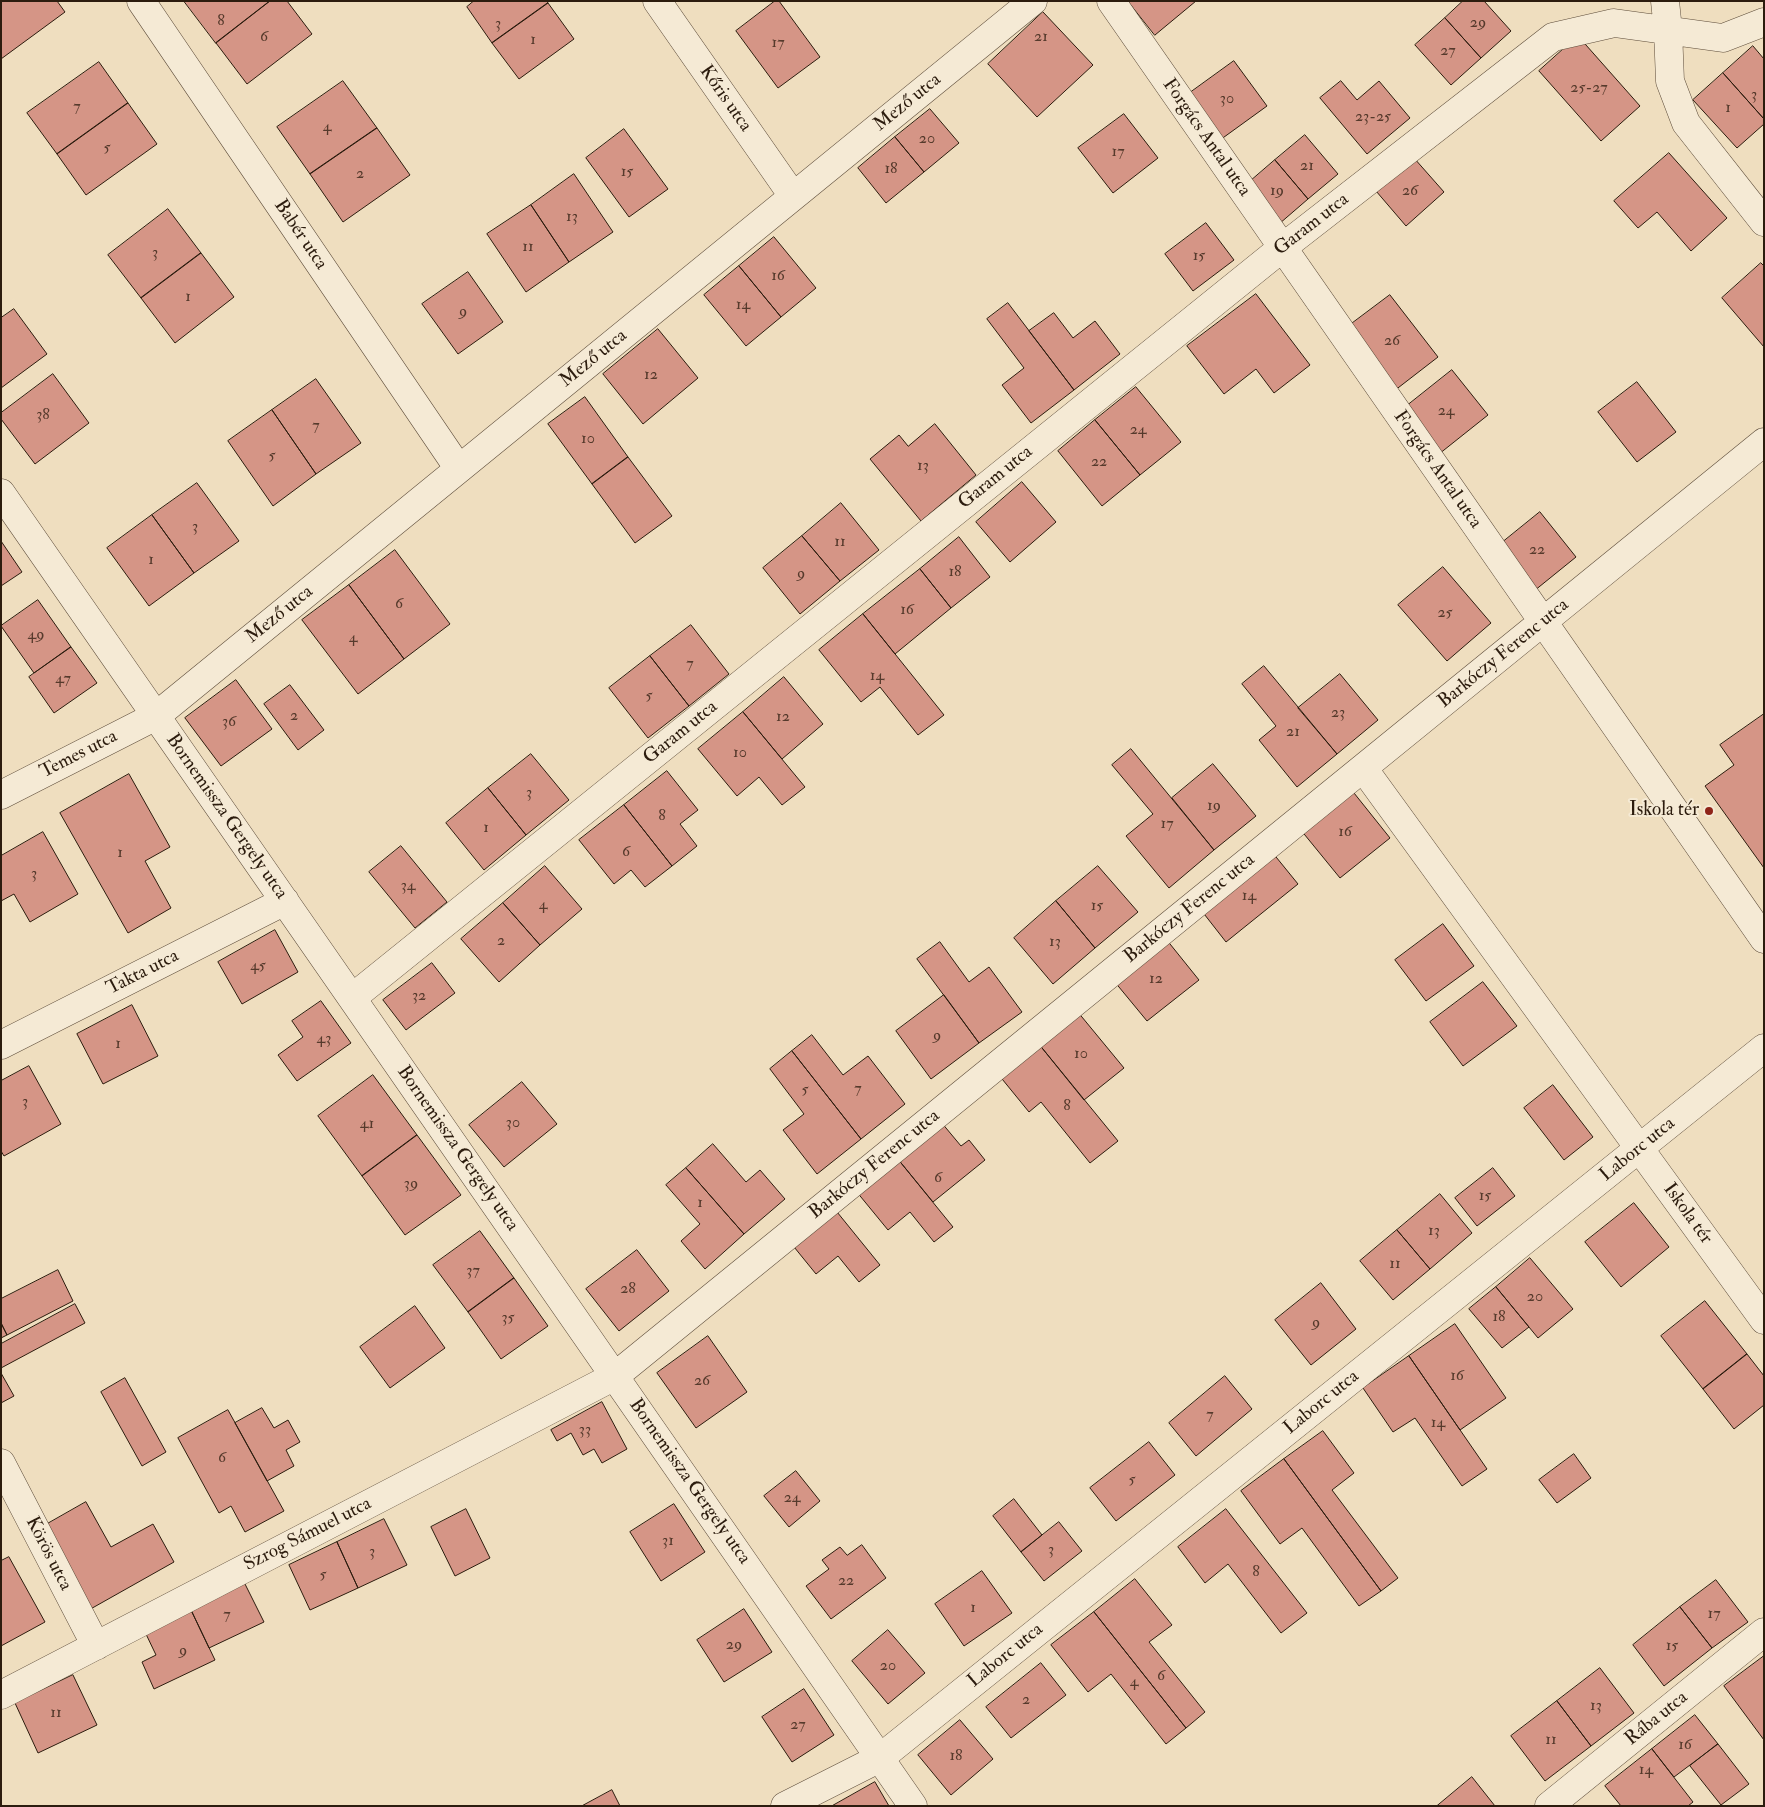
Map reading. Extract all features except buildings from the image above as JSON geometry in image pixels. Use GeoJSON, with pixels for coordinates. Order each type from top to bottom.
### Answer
{"type":"FeatureCollection","features":[{"type":"Feature","properties":{"kind":"street","name":"Babér utca"},"geometry":{"type":"LineString","coordinates":[[141,1],[459,469]]}},
{"type":"Feature","properties":{"kind":"street","name":"Kőris utca"},"geometry":{"type":"LineString","coordinates":[[657,1],[793,196]]}},
{"type":"Feature","properties":{"kind":"street","name":"Mező utca"},"geometry":{"type":"LineString","coordinates":[[156,716],[1033,1]]}},
{"type":"Feature","properties":{"kind":"street","name":"Forgács Antal utca"},"geometry":{"type":"LineString","coordinates":[[1111,1],[1764,939]]}},
{"type":"Feature","properties":{"kind":"street"},"geometry":{"type":"LineString","coordinates":[[1665,1],[1670,81],[1686,123],[1764,222]]}},
{"type":"Feature","properties":{"kind":"street","name":"Garam utca"},"geometry":{"type":"LineString","coordinates":[[352,998],[1282,248],[1553,37],[1614,23],[1723,38],[1764,22]]}},
{"type":"Feature","properties":{"kind":"street","name":"Barkóczy Ferenc utca"},"geometry":{"type":"LineString","coordinates":[[615,1376],[1764,442]]}},
{"type":"Feature","properties":{"kind":"street","name":"Bornemissza Gergely utca"},"geometry":{"type":"LineString","coordinates":[[1,493],[913,1806]]}},
{"type":"Feature","properties":{"kind":"street","name":"Temes utca"},"geometry":{"type":"LineString","coordinates":[[1,794],[156,716]]}},
{"type":"Feature","properties":{"kind":"street","name":"Iskola tér"},"geometry":{"type":"LineString","coordinates":[[1364,768],[1764,1320]]}},
{"type":"Feature","properties":{"kind":"street","name":"Takta utca"},"geometry":{"type":"LineString","coordinates":[[1,1045],[285,901]]}},
{"type":"Feature","properties":{"kind":"street","name":"Laborc utca"},"geometry":{"type":"LineString","coordinates":[[785,1806],[880,1758],[1764,1048]]}},
{"type":"Feature","properties":{"kind":"street","name":"Szrog Sámuel utca"},"geometry":{"type":"LineString","coordinates":[[1,1694],[615,1376]]}},
{"type":"Feature","properties":{"kind":"street","name":"Körös utca"},"geometry":{"type":"LineString","coordinates":[[1,1463],[96,1646]]}},
{"type":"Feature","properties":{"kind":"street","name":"Rába utca"},"geometry":{"type":"LineString","coordinates":[[1549,1806],[1764,1632]]}},
{"type":"Feature","properties":{"kind":"place","name":"Iskola tér"},"geometry":{"type":"Point","coordinates":[1709,811]}}]}
